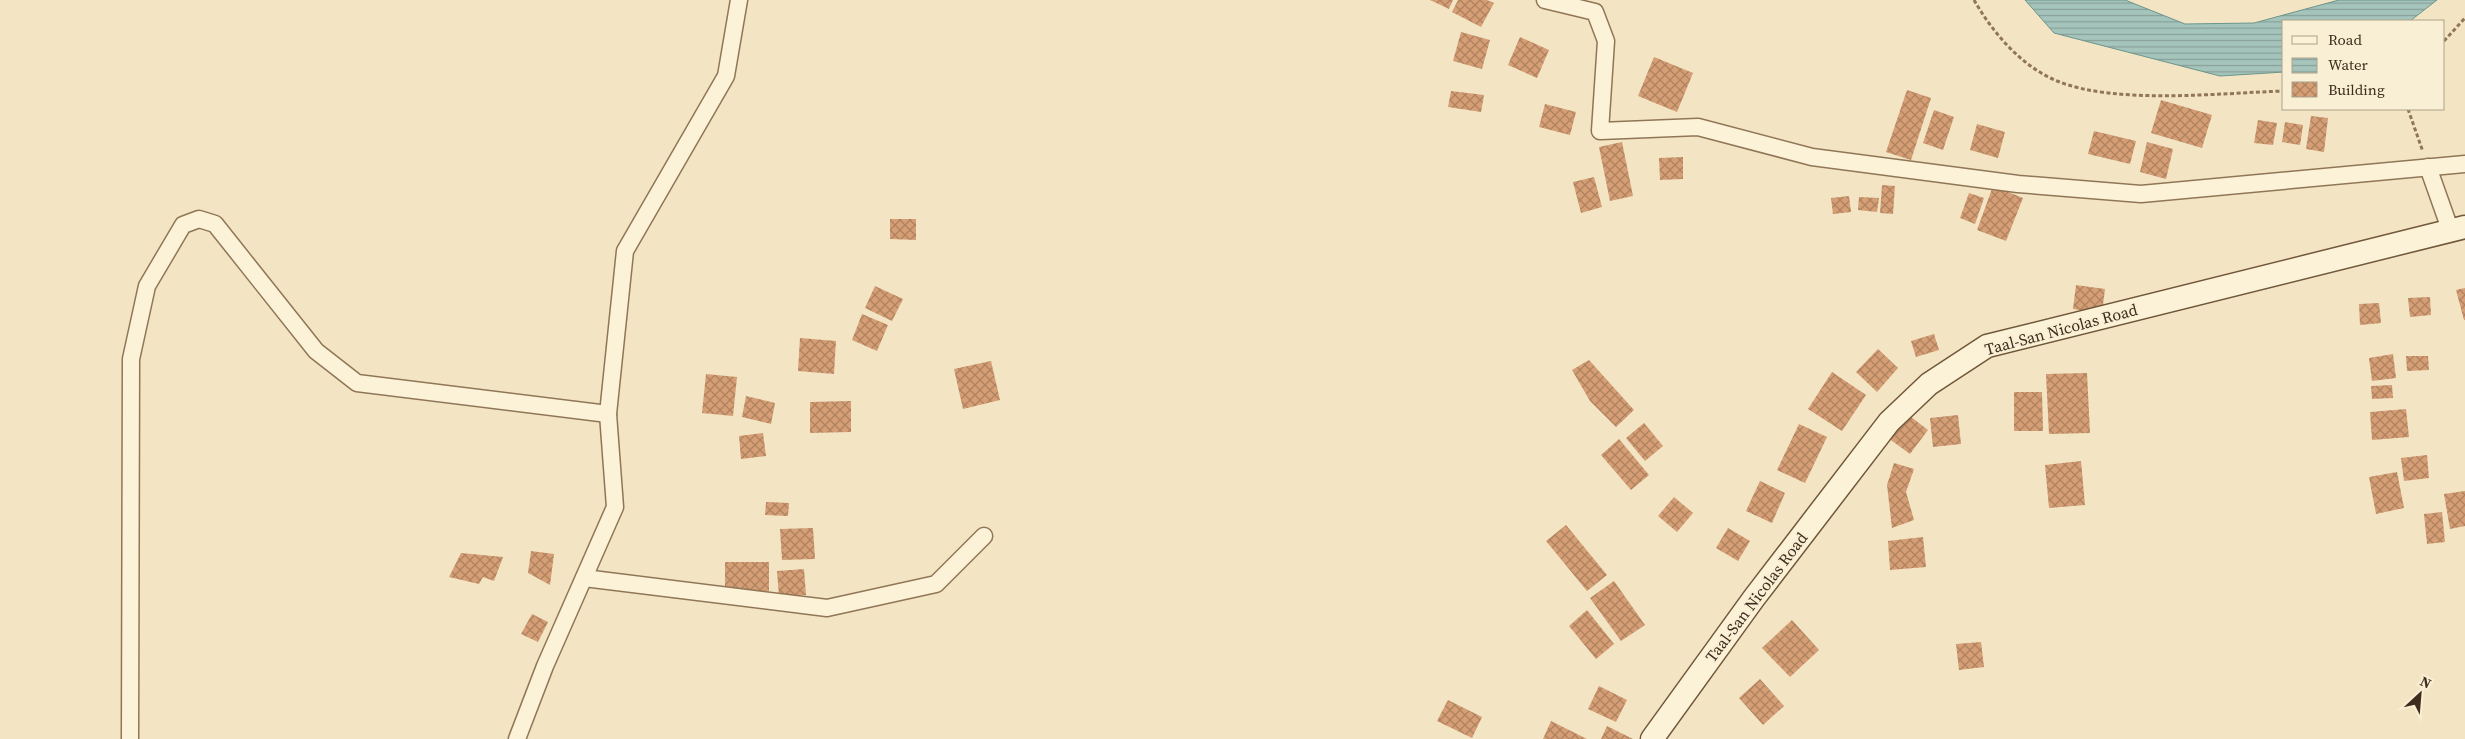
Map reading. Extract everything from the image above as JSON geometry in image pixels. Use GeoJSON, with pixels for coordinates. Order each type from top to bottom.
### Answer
{"type":"FeatureCollection","features":[{"type":"Feature","properties":{"kind":"main road","name":"Taal-San Nicolas Road"},"geometry":{"type":"LineString","coordinates":[[1652,739],[1754,598],[1889,422],[1929,384],[1987,346],[2457,228]]}},
{"type":"Feature","properties":{"kind":"street"},"geometry":{"type":"LineString","coordinates":[[517,739],[545,666],[615,508],[608,414],[626,251],[726,76],[740,0]]}},
{"type":"Feature","properties":{"kind":"street"},"geometry":{"type":"LineString","coordinates":[[1545,0],[1595,12],[1606,41],[1600,131],[1698,127],[1812,157],[2018,184],[2141,194],[2465,164]]}},
{"type":"Feature","properties":{"kind":"street"},"geometry":{"type":"LineString","coordinates":[[2428,167],[2457,228]]}},
{"type":"Feature","properties":{"kind":"street"},"geometry":{"type":"LineString","coordinates":[[130,739],[131,359],[147,286],[183,224],[199,219],[216,224],[316,351],[357,383],[608,414]]}},
{"type":"Feature","properties":{"kind":"street"},"geometry":{"type":"LineString","coordinates":[[584,578],[827,608],[936,584],[984,536]]}},
{"type":"Feature","properties":{"kind":"path"},"geometry":{"type":"LineString","coordinates":[[1974,0],[2005,44],[2026,62],[2057,81],[2110,94],[2282,91]]}},
{"type":"Feature","properties":{"kind":"path"},"geometry":{"type":"LineString","coordinates":[[2445,40],[2465,18]]}},
{"type":"Feature","properties":{"kind":"path"},"geometry":{"type":"LineString","coordinates":[[2408,110],[2428,167]]}},
{"type":"Feature","properties":{"kind":"water"},"geometry":{"type":"Polygon","coordinates":[[[2025,0],[2125,0],[2185,24],[2254,23],[2339,0],[2437,0],[2411,20],[2282,20],[2282,72],[2220,76],[2054,33],[2025,0]]]}},
{"type":"Feature","properties":{"kind":"building"},"geometry":{"type":"Polygon","coordinates":[[[1430,0],[1453,0],[1449,9],[1430,0]]]}},
{"type":"Feature","properties":{"kind":"building"},"geometry":{"type":"Polygon","coordinates":[[[1458,0],[1487,0],[1494,3],[1481,27],[1452,12],[1458,0]]]}},
{"type":"Feature","properties":{"kind":"building"},"geometry":{"type":"Polygon","coordinates":[[[1461,32],[1490,40],[1482,69],[1453,61],[1461,32]]]}},
{"type":"Feature","properties":{"kind":"building"},"geometry":{"type":"Polygon","coordinates":[[[1520,37],[1549,50],[1537,78],[1508,65],[1520,37]]]}},
{"type":"Feature","properties":{"kind":"building"},"geometry":{"type":"Polygon","coordinates":[[[1654,57],[1693,73],[1677,112],[1638,96],[1654,57]]]}},
{"type":"Feature","properties":{"kind":"building"},"geometry":{"type":"Polygon","coordinates":[[[1907,90],[1931,98],[1911,160],[1886,152],[1907,90]]]}},
{"type":"Feature","properties":{"kind":"building"},"geometry":{"type":"Polygon","coordinates":[[[1451,91],[1484,95],[1481,112],[1448,107],[1451,91]]]}},
{"type":"Feature","properties":{"kind":"building"},"geometry":{"type":"Polygon","coordinates":[[[2161,100],[2212,115],[2202,148],[2151,133],[2161,100]]]}},
{"type":"Feature","properties":{"kind":"building"},"geometry":{"type":"Polygon","coordinates":[[[1545,104],[1576,112],[1570,135],[1539,127],[1545,104]]]}},
{"type":"Feature","properties":{"kind":"building"},"geometry":{"type":"Polygon","coordinates":[[[1934,110],[1954,117],[1943,150],[1923,143],[1934,110]]]}},
{"type":"Feature","properties":{"kind":"building"},"geometry":{"type":"Polygon","coordinates":[[[2311,116],[2328,118],[2324,152],[2306,149],[2311,116]]]}},
{"type":"Feature","properties":{"kind":"building"},"geometry":{"type":"Polygon","coordinates":[[[2258,120],[2277,123],[2273,145],[2254,143],[2258,120]]]}},
{"type":"Feature","properties":{"kind":"building"},"geometry":{"type":"Polygon","coordinates":[[[2285,122],[2303,125],[2300,145],[2282,142],[2285,122]]]}},
{"type":"Feature","properties":{"kind":"building"},"geometry":{"type":"Polygon","coordinates":[[[1977,124],[2005,132],[1998,158],[1970,150],[1977,124]]]}},
{"type":"Feature","properties":{"kind":"building"},"geometry":{"type":"Polygon","coordinates":[[[2094,131],[2136,141],[2130,164],[2088,154],[2094,131]]]}},
{"type":"Feature","properties":{"kind":"building"},"geometry":{"type":"Polygon","coordinates":[[[1622,142],[1633,196],[1610,201],[1599,147],[1622,142]]]}},
{"type":"Feature","properties":{"kind":"building"},"geometry":{"type":"Polygon","coordinates":[[[2147,142],[2173,149],[2166,179],[2140,172],[2147,142]]]}},
{"type":"Feature","properties":{"kind":"building"},"geometry":{"type":"Polygon","coordinates":[[[1683,157],[1683,179],[1660,180],[1659,158],[1683,157]]]}},
{"type":"Feature","properties":{"kind":"building"},"geometry":{"type":"Polygon","coordinates":[[[1594,177],[1602,207],[1581,213],[1573,182],[1594,177]]]}},
{"type":"Feature","properties":{"kind":"building"},"geometry":{"type":"Polygon","coordinates":[[[1882,185],[1895,186],[1893,214],[1880,213],[1882,185]]]}},
{"type":"Feature","properties":{"kind":"building"},"geometry":{"type":"Polygon","coordinates":[[[1993,186],[2023,198],[2006,241],[1977,230],[1993,186]]]}},
{"type":"Feature","properties":{"kind":"building"},"geometry":{"type":"Polygon","coordinates":[[[1969,193],[1984,198],[1975,224],[1960,218],[1969,193]]]}},
{"type":"Feature","properties":{"kind":"building"},"geometry":{"type":"Polygon","coordinates":[[[1849,196],[1851,212],[1833,214],[1831,198],[1849,196]]]}},
{"type":"Feature","properties":{"kind":"building"},"geometry":{"type":"Polygon","coordinates":[[[1859,197],[1879,198],[1877,212],[1858,210],[1859,197]]]}},
{"type":"Feature","properties":{"kind":"building"},"geometry":{"type":"Polygon","coordinates":[[[890,219],[916,219],[916,240],[890,239],[890,219]]]}},
{"type":"Feature","properties":{"kind":"building"},"geometry":{"type":"Polygon","coordinates":[[[2076,285],[2105,289],[2102,313],[2073,309],[2076,285]]]}},
{"type":"Feature","properties":{"kind":"building"},"geometry":{"type":"Polygon","coordinates":[[[875,286],[903,299],[892,321],[865,308],[875,286]]]}},
{"type":"Feature","properties":{"kind":"building"},"geometry":{"type":"Polygon","coordinates":[[[2465,288],[2465,320],[2464,320],[2456,290],[2465,288]]]}},
{"type":"Feature","properties":{"kind":"building"},"geometry":{"type":"Polygon","coordinates":[[[2430,297],[2431,315],[2410,317],[2408,298],[2430,297]]]}},
{"type":"Feature","properties":{"kind":"building"},"geometry":{"type":"Polygon","coordinates":[[[2379,303],[2381,323],[2360,325],[2359,304],[2379,303]]]}},
{"type":"Feature","properties":{"kind":"building"},"geometry":{"type":"Polygon","coordinates":[[[862,314],[888,325],[877,351],[852,340],[862,314]]]}},
{"type":"Feature","properties":{"kind":"building"},"geometry":{"type":"Polygon","coordinates":[[[1934,334],[1939,350],[1916,357],[1911,341],[1934,334]]]}},
{"type":"Feature","properties":{"kind":"building"},"geometry":{"type":"Polygon","coordinates":[[[800,338],[836,341],[834,374],[798,371],[800,338]]]}},
{"type":"Feature","properties":{"kind":"building"},"geometry":{"type":"Polygon","coordinates":[[[1878,349],[1898,368],[1877,392],[1856,372],[1878,349]]]}},
{"type":"Feature","properties":{"kind":"building"},"geometry":{"type":"Polygon","coordinates":[[[2393,354],[2396,378],[2372,381],[2369,358],[2393,354]]]}},
{"type":"Feature","properties":{"kind":"building"},"geometry":{"type":"Polygon","coordinates":[[[2406,356],[2428,356],[2429,370],[2407,371],[2406,356]]]}},
{"type":"Feature","properties":{"kind":"building"},"geometry":{"type":"Polygon","coordinates":[[[1589,360],[1634,410],[1616,427],[1590,401],[1572,370],[1589,360]]]}},
{"type":"Feature","properties":{"kind":"building"},"geometry":{"type":"Polygon","coordinates":[[[991,361],[1000,400],[963,409],[954,369],[991,361]]]}},
{"type":"Feature","properties":{"kind":"building"},"geometry":{"type":"Polygon","coordinates":[[[1832,372],[1866,395],[1842,431],[1808,409],[1832,372]]]}},
{"type":"Feature","properties":{"kind":"building"},"geometry":{"type":"Polygon","coordinates":[[[2087,373],[2090,433],[2049,434],[2046,374],[2087,373]]]}},
{"type":"Feature","properties":{"kind":"building"},"geometry":{"type":"Polygon","coordinates":[[[706,374],[737,377],[733,416],[702,413],[706,374]]]}},
{"type":"Feature","properties":{"kind":"building"},"geometry":{"type":"Polygon","coordinates":[[[2392,385],[2393,398],[2372,399],[2371,386],[2392,385]]]}},
{"type":"Feature","properties":{"kind":"building"},"geometry":{"type":"Polygon","coordinates":[[[2014,392],[2042,392],[2043,431],[2014,431],[2014,392]]]}},
{"type":"Feature","properties":{"kind":"building"},"geometry":{"type":"Polygon","coordinates":[[[746,396],[775,403],[771,424],[742,417],[746,396]]]}},
{"type":"Feature","properties":{"kind":"building"},"geometry":{"type":"Polygon","coordinates":[[[851,401],[851,432],[810,433],[810,402],[851,401]]]}},
{"type":"Feature","properties":{"kind":"building"},"geometry":{"type":"Polygon","coordinates":[[[2406,409],[2409,437],[2372,440],[2370,412],[2406,409]]]}},
{"type":"Feature","properties":{"kind":"building"},"geometry":{"type":"Polygon","coordinates":[[[1902,410],[1928,430],[1910,454],[1884,435],[1902,410]]]}},
{"type":"Feature","properties":{"kind":"building"},"geometry":{"type":"Polygon","coordinates":[[[1958,415],[1961,444],[1933,447],[1930,418],[1958,415]]]}},
{"type":"Feature","properties":{"kind":"building"},"geometry":{"type":"Polygon","coordinates":[[[1644,423],[1663,446],[1645,461],[1626,438],[1644,423]]]}},
{"type":"Feature","properties":{"kind":"building"},"geometry":{"type":"Polygon","coordinates":[[[1799,424],[1827,437],[1805,483],[1777,470],[1799,424]]]}},
{"type":"Feature","properties":{"kind":"building"},"geometry":{"type":"Polygon","coordinates":[[[763,433],[766,456],[741,459],[739,436],[763,433]]]}},
{"type":"Feature","properties":{"kind":"building"},"geometry":{"type":"Polygon","coordinates":[[[1619,439],[1649,475],[1631,490],[1601,455],[1619,439]]]}},
{"type":"Feature","properties":{"kind":"building"},"geometry":{"type":"Polygon","coordinates":[[[2427,455],[2429,478],[2404,481],[2401,458],[2427,455]]]}},
{"type":"Feature","properties":{"kind":"building"},"geometry":{"type":"Polygon","coordinates":[[[2081,461],[2085,505],[2049,508],[2045,465],[2081,461]]]}},
{"type":"Feature","properties":{"kind":"building"},"geometry":{"type":"Polygon","coordinates":[[[1894,463],[1914,469],[1906,492],[1914,520],[1892,528],[1887,485],[1894,463]]]}},
{"type":"Feature","properties":{"kind":"building"},"geometry":{"type":"Polygon","coordinates":[[[2397,472],[2404,508],[2376,514],[2369,477],[2397,472]]]}},
{"type":"Feature","properties":{"kind":"building"},"geometry":{"type":"Polygon","coordinates":[[[1760,481],[1785,493],[1772,523],[1746,511],[1760,481]]]}},
{"type":"Feature","properties":{"kind":"building"},"geometry":{"type":"Polygon","coordinates":[[[2465,491],[2465,526],[2450,529],[2444,494],[2465,491]]]}},
{"type":"Feature","properties":{"kind":"building"},"geometry":{"type":"Polygon","coordinates":[[[1674,497],[1693,513],[1677,532],[1658,516],[1674,497]]]}},
{"type":"Feature","properties":{"kind":"building"},"geometry":{"type":"Polygon","coordinates":[[[766,502],[789,503],[788,516],[765,515],[766,502]]]}},
{"type":"Feature","properties":{"kind":"building"},"geometry":{"type":"Polygon","coordinates":[[[2442,512],[2445,542],[2427,544],[2424,514],[2442,512]]]}},
{"type":"Feature","properties":{"kind":"building"},"geometry":{"type":"Polygon","coordinates":[[[1566,525],[1607,575],[1587,591],[1546,541],[1566,525]]]}},
{"type":"Feature","properties":{"kind":"building"},"geometry":{"type":"Polygon","coordinates":[[[813,528],[815,559],[782,560],[780,529],[813,528]]]}},
{"type":"Feature","properties":{"kind":"building"},"geometry":{"type":"Polygon","coordinates":[[[1728,528],[1750,541],[1738,561],[1716,548],[1728,528]]]}},
{"type":"Feature","properties":{"kind":"building"},"geometry":{"type":"Polygon","coordinates":[[[1923,537],[1926,567],[1890,570],[1888,541],[1923,537]]]}},
{"type":"Feature","properties":{"kind":"building"},"geometry":{"type":"Polygon","coordinates":[[[531,551],[554,554],[550,585],[528,573],[531,551]]]}},
{"type":"Feature","properties":{"kind":"building"},"geometry":{"type":"Polygon","coordinates":[[[461,553],[503,557],[494,581],[483,577],[479,584],[449,577],[461,553]]]}},
{"type":"Feature","properties":{"kind":"building"},"geometry":{"type":"Polygon","coordinates":[[[725,562],[769,562],[769,591],[725,591],[725,562]]]}},
{"type":"Feature","properties":{"kind":"building"},"geometry":{"type":"Polygon","coordinates":[[[804,569],[806,595],[779,596],[777,571],[804,569]]]}},
{"type":"Feature","properties":{"kind":"building"},"geometry":{"type":"Polygon","coordinates":[[[1614,581],[1645,625],[1621,641],[1590,598],[1614,581]]]}},
{"type":"Feature","properties":{"kind":"building"},"geometry":{"type":"Polygon","coordinates":[[[1587,610],[1614,644],[1596,659],[1569,626],[1587,610]]]}},
{"type":"Feature","properties":{"kind":"building"},"geometry":{"type":"Polygon","coordinates":[[[532,614],[548,622],[538,642],[521,634],[532,614]]]}},
{"type":"Feature","properties":{"kind":"building"},"geometry":{"type":"Polygon","coordinates":[[[1792,620],[1819,650],[1790,677],[1762,648],[1792,620]]]}},
{"type":"Feature","properties":{"kind":"building"},"geometry":{"type":"Polygon","coordinates":[[[1981,642],[1984,667],[1959,670],[1956,644],[1981,642]]]}},
{"type":"Feature","properties":{"kind":"building"},"geometry":{"type":"Polygon","coordinates":[[[1760,679],[1784,706],[1763,725],[1739,698],[1760,679]]]}},
{"type":"Feature","properties":{"kind":"building"},"geometry":{"type":"Polygon","coordinates":[[[1599,686],[1627,700],[1616,722],[1588,709],[1599,686]]]}},
{"type":"Feature","properties":{"kind":"building"},"geometry":{"type":"Polygon","coordinates":[[[1448,700],[1482,717],[1472,738],[1437,721],[1448,700]]]}},
{"type":"Feature","properties":{"kind":"building"},"geometry":{"type":"Polygon","coordinates":[[[1551,721],[1587,739],[1543,739],[1551,721]]]}},
{"type":"Feature","properties":{"kind":"building"},"geometry":{"type":"Polygon","coordinates":[[[1607,726],[1633,739],[1601,739],[1607,726]]]}}]}
